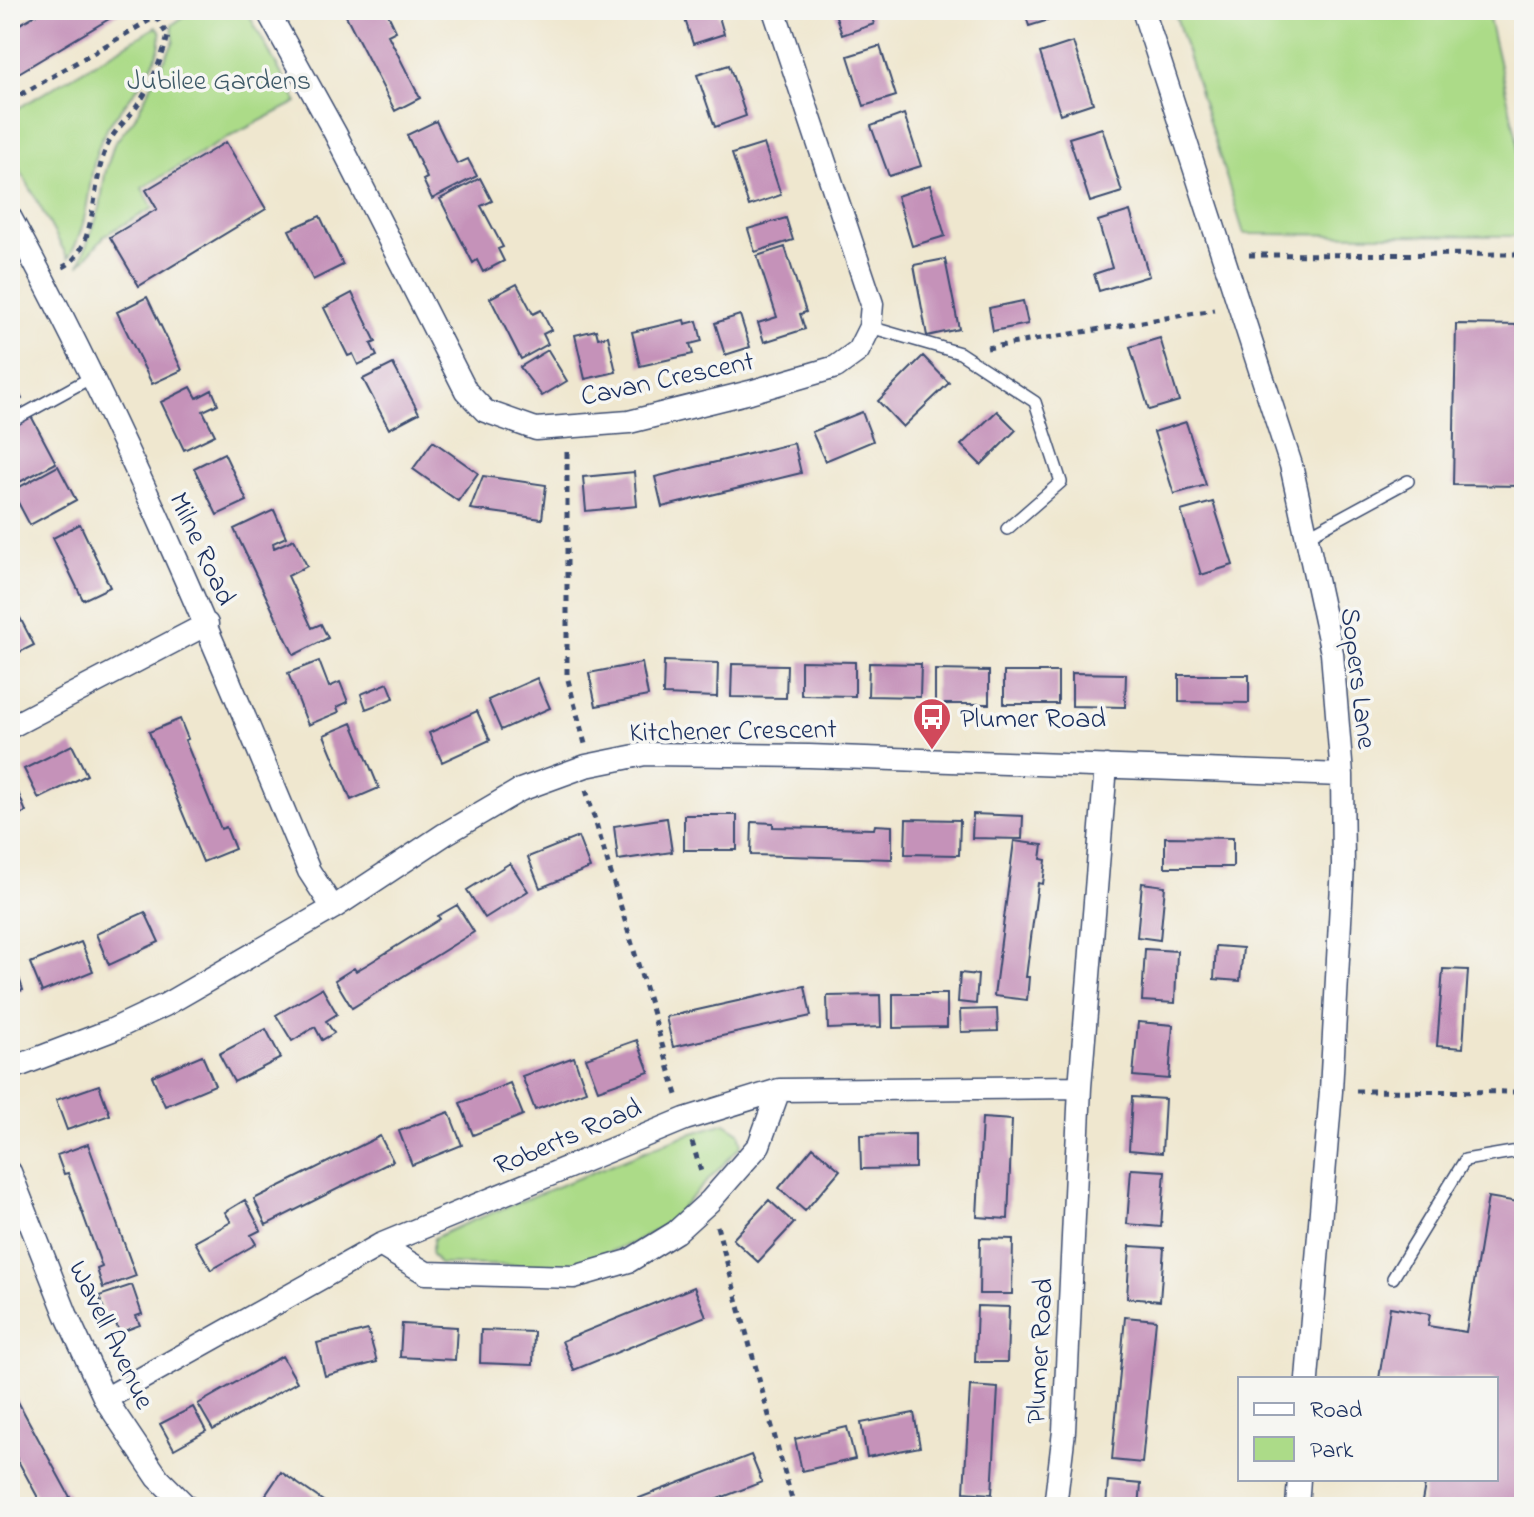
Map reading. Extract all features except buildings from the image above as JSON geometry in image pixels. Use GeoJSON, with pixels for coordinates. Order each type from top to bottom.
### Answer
{"type":"FeatureCollection","features":[{"type":"Feature","properties":{"kind":"street","name":"Cavan Crescent"},"geometry":{"type":"LineString","coordinates":[[267,10],[335,133],[466,391],[485,411],[536,429],[629,422],[836,367],[858,351],[870,327]]}},
{"type":"Feature","properties":{"kind":"street"},"geometry":{"type":"LineString","coordinates":[[774,10],[872,304],[870,327]]}},
{"type":"Feature","properties":{"kind":"street","name":"Sopers Lane"},"geometry":{"type":"LineString","coordinates":[[1143,10],[1291,465],[1332,653],[1342,775],[1343,865],[1331,1091],[1307,1377]]}},
{"type":"Feature","properties":{"kind":"street","name":"Milne Road"},"geometry":{"type":"LineString","coordinates":[[10,217],[92,377],[207,624],[309,871],[333,908]]}},
{"type":"Feature","properties":{"kind":"street"},"geometry":{"type":"LineString","coordinates":[[10,727],[207,624]]}},
{"type":"Feature","properties":{"kind":"street","name":"Kitchener Crescent"},"geometry":{"type":"LineString","coordinates":[[10,1069],[112,1030],[165,1005],[333,908],[445,834],[520,790],[586,766],[645,754],[809,756],[1342,775]]}},
{"type":"Feature","properties":{"kind":"street","name":"Plumer Road"},"geometry":{"type":"LineString","coordinates":[[1055,1507],[1064,1431],[1080,1087],[1106,766]]}},
{"type":"Feature","properties":{"kind":"street","name":"Roberts Road"},"geometry":{"type":"LineString","coordinates":[[105,1399],[380,1245],[685,1119],[779,1090],[1080,1087]]}},
{"type":"Feature","properties":{"kind":"street"},"geometry":{"type":"LineString","coordinates":[[380,1245],[426,1273],[574,1277],[629,1261],[676,1232],[710,1201],[759,1145],[779,1090]]}},
{"type":"Feature","properties":{"kind":"street","name":"Wavell Avenue"},"geometry":{"type":"LineString","coordinates":[[10,1172],[66,1314],[105,1399],[158,1478],[187,1507]]}},
{"type":"Feature","properties":{"kind":"street"},"geometry":{"type":"LineString","coordinates":[[1297,1507],[1299,1481]]}},
{"type":"Feature","properties":{"kind":"lane"},"geometry":{"type":"LineString","coordinates":[[870,327],[960,353],[1035,402],[1061,482],[1007,529]]}},
{"type":"Feature","properties":{"kind":"lane"},"geometry":{"type":"LineString","coordinates":[[10,422],[92,377]]}},
{"type":"Feature","properties":{"kind":"lane"},"geometry":{"type":"LineString","coordinates":[[1307,536],[1408,481]]}},
{"type":"Feature","properties":{"kind":"lane"},"geometry":{"type":"LineString","coordinates":[[1393,1278],[1465,1160],[1524,1150]]}},
{"type":"Feature","properties":{"kind":"path"},"geometry":{"type":"LineString","coordinates":[[10,101],[167,10]]}},
{"type":"Feature","properties":{"kind":"path"},"geometry":{"type":"LineString","coordinates":[[43,277],[70,264],[83,246],[102,160],[113,131],[135,108],[162,59],[168,36],[156,17]]}},
{"type":"Feature","properties":{"kind":"path"},"geometry":{"type":"LineString","coordinates":[[1223,255],[1524,254]]}},
{"type":"Feature","properties":{"kind":"path"},"geometry":{"type":"LineString","coordinates":[[960,353],[1239,305]]}},
{"type":"Feature","properties":{"kind":"path"},"geometry":{"type":"LineString","coordinates":[[568,428],[567,676],[585,735],[586,791],[710,1201],[794,1507]]}},
{"type":"Feature","properties":{"kind":"path"},"geometry":{"type":"LineString","coordinates":[[1331,1091],[1524,1092]]}},
{"type":"Feature","properties":{"kind":"green space","name":"Jubilee Gardens"},"geometry":{"type":"Polygon","coordinates":[[[193,10],[246,10],[297,102],[227,138],[142,188],[153,208],[105,235],[79,266],[100,208],[114,144],[134,119],[174,41],[172,25],[193,10]]]}},
{"type":"Feature","properties":{"kind":"green space"},"geometry":{"type":"Polygon","coordinates":[[[1174,10],[1487,10],[1517,139],[1517,236],[1244,234],[1174,10]]]}},
{"type":"Feature","properties":{"kind":"green space","name":"Jubilee Gardens"},"geometry":{"type":"Polygon","coordinates":[[[156,27],[160,30],[157,55],[100,142],[83,225],[68,258],[10,151],[10,113],[156,27]]]}},
{"type":"Feature","properties":{"kind":"green space"},"geometry":{"type":"Polygon","coordinates":[[[725,1123],[739,1132],[742,1145],[664,1226],[633,1243],[571,1267],[439,1264],[431,1253],[434,1238],[462,1225],[680,1137],[725,1123]]]}},
{"type":"Feature","properties":{"kind":"place","name":"Plumer Road"},"geometry":{"type":"Point","coordinates":[932,751]}}]}
